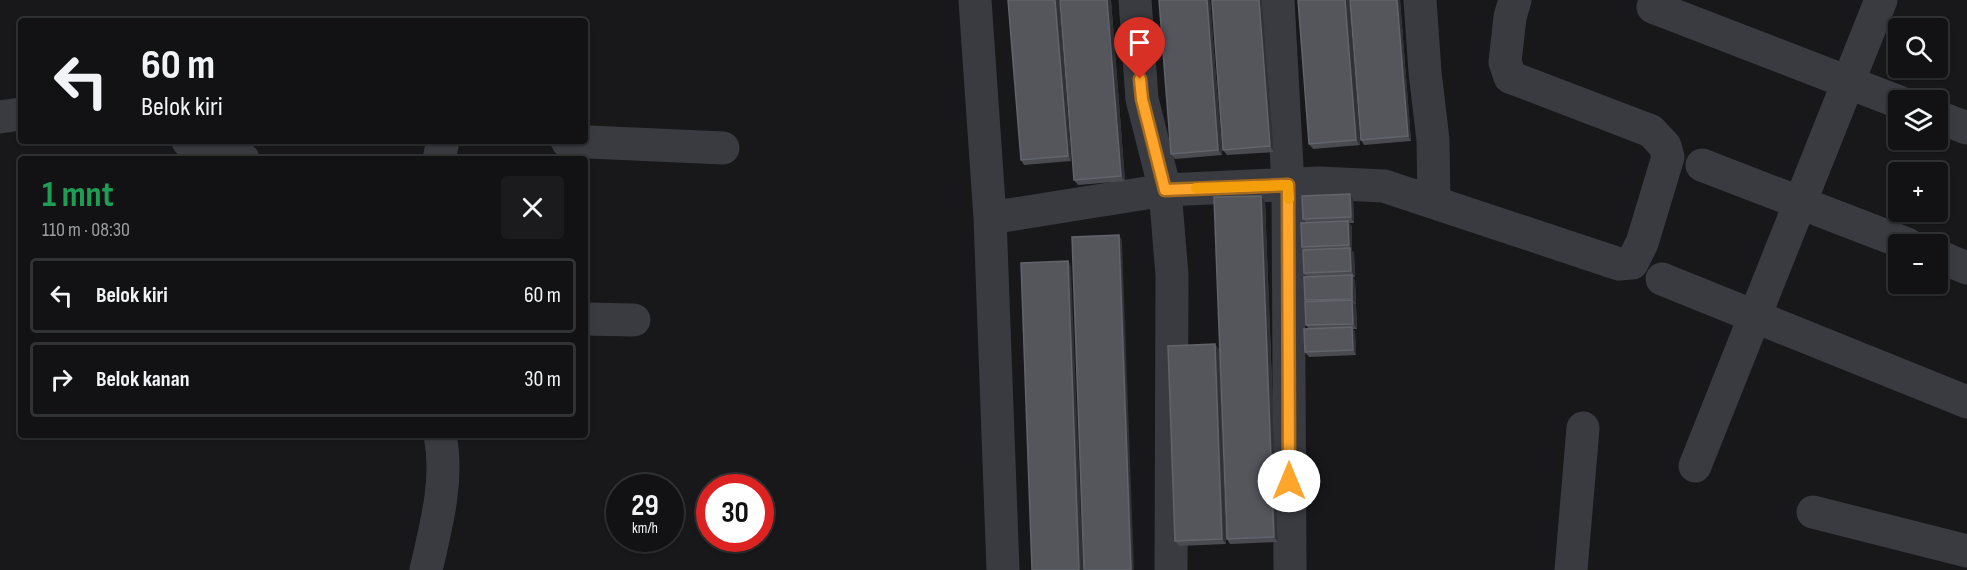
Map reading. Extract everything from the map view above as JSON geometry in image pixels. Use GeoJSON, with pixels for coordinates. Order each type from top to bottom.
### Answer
{"type":"FeatureCollection","features":[{"type":"Feature","properties":{"kind":"street"},"geometry":{"type":"LineString","coordinates":[[975,0],[990,218],[1004,570]]}},
{"type":"Feature","properties":{"kind":"street"},"geometry":{"type":"LineString","coordinates":[[1135,0],[1142,99],[1165,190],[1172,275],[1171,570]]}},
{"type":"Feature","properties":{"kind":"street"},"geometry":{"type":"LineString","coordinates":[[1278,0],[1288,185],[1290,570]]}},
{"type":"Feature","properties":{"kind":"street"},"geometry":{"type":"LineString","coordinates":[[1420,0],[1433,140],[1434,201]]}},
{"type":"Feature","properties":{"kind":"street"},"geometry":{"type":"LineString","coordinates":[[990,218],[1165,190],[1319,183],[1383,186],[1619,264],[1632,263],[1642,243],[1668,157],[1665,146],[1651,131],[1510,77],[1505,62],[1510,17],[1515,0]]}},
{"type":"Feature","properties":{"kind":"street"},"geometry":{"type":"LineString","coordinates":[[1695,466],[1881,0]]}},
{"type":"Feature","properties":{"kind":"street"},"geometry":{"type":"LineString","coordinates":[[1653,7],[1888,98]]}},
{"type":"Feature","properties":{"kind":"street"},"geometry":{"type":"LineString","coordinates":[[0,117],[18,114]]}},
{"type":"Feature","properties":{"kind":"street"},"geometry":{"type":"LineString","coordinates":[[1948,121],[1967,128]]}},
{"type":"Feature","properties":{"kind":"street"},"geometry":{"type":"LineString","coordinates":[[588,142],[723,148]]}},
{"type":"Feature","properties":{"kind":"street"},"geometry":{"type":"LineString","coordinates":[[197,144],[234,156]]}},
{"type":"Feature","properties":{"kind":"street"},"geometry":{"type":"LineString","coordinates":[[1702,165],[1888,237]]}},
{"type":"Feature","properties":{"kind":"street"},"geometry":{"type":"LineString","coordinates":[[1948,260],[1967,268]]}},
{"type":"Feature","properties":{"kind":"street"},"geometry":{"type":"LineString","coordinates":[[1662,279],[1967,402]]}},
{"type":"Feature","properties":{"kind":"street"},"geometry":{"type":"LineString","coordinates":[[588,319],[634,320]]}},
{"type":"Feature","properties":{"kind":"street"},"geometry":{"type":"LineString","coordinates":[[1571,570],[1583,428]]}},
{"type":"Feature","properties":{"kind":"street"},"geometry":{"type":"LineString","coordinates":[[426,570],[440,512],[442,486],[440,438]]}},
{"type":"Feature","properties":{"kind":"street"},"geometry":{"type":"LineString","coordinates":[[1813,512],[1967,551]]}},
{"type":"Feature","properties":{"kind":"building"},"geometry":{"type":"Polygon","coordinates":[[[1008,0],[1055,0],[1068,156],[1021,160],[1008,0]]]}},
{"type":"Feature","properties":{"kind":"building"},"geometry":{"type":"Polygon","coordinates":[[[1060,0],[1107,0],[1121,176],[1074,180],[1060,0]]]}},
{"type":"Feature","properties":{"kind":"building"},"geometry":{"type":"Polygon","coordinates":[[[1159,0],[1207,0],[1218,150],[1171,154],[1159,0]]]}},
{"type":"Feature","properties":{"kind":"building"},"geometry":{"type":"Polygon","coordinates":[[[1212,0],[1259,0],[1270,146],[1223,150],[1212,0]]]}},
{"type":"Feature","properties":{"kind":"building"},"geometry":{"type":"Polygon","coordinates":[[[1298,0],[1345,0],[1356,140],[1309,144],[1298,0]]]}},
{"type":"Feature","properties":{"kind":"building"},"geometry":{"type":"Polygon","coordinates":[[[1350,0],[1397,0],[1408,136],[1361,140],[1350,0]]]}},
{"type":"Feature","properties":{"kind":"building"},"geometry":{"type":"Polygon","coordinates":[[[1350,194],[1351,217],[1303,219],[1302,196],[1350,194]]]}},
{"type":"Feature","properties":{"kind":"building"},"geometry":{"type":"Polygon","coordinates":[[[1261,196],[1274,537],[1227,539],[1214,197],[1261,196]]]}},
{"type":"Feature","properties":{"kind":"building"},"geometry":{"type":"Polygon","coordinates":[[[1348,221],[1349,245],[1302,247],[1301,223],[1348,221]]]}},
{"type":"Feature","properties":{"kind":"building"},"geometry":{"type":"Polygon","coordinates":[[[1119,235],[1131,570],[1084,570],[1072,237],[1119,235]]]}},
{"type":"Feature","properties":{"kind":"building"},"geometry":{"type":"Polygon","coordinates":[[[1350,248],[1351,271],[1304,273],[1303,250],[1350,248]]]}},
{"type":"Feature","properties":{"kind":"building"},"geometry":{"type":"Polygon","coordinates":[[[1068,261],[1079,570],[1032,570],[1021,263],[1068,261]]]}},
{"type":"Feature","properties":{"kind":"building"},"geometry":{"type":"Polygon","coordinates":[[[1352,275],[1352,299],[1305,300],[1304,277],[1352,275]]]}},
{"type":"Feature","properties":{"kind":"building"},"geometry":{"type":"Polygon","coordinates":[[[1352,300],[1353,324],[1306,325],[1305,302],[1352,300]]]}},
{"type":"Feature","properties":{"kind":"building"},"geometry":{"type":"Polygon","coordinates":[[[1352,327],[1353,350],[1305,352],[1304,329],[1352,327]]]}},
{"type":"Feature","properties":{"kind":"building"},"geometry":{"type":"Polygon","coordinates":[[[1215,344],[1222,539],[1175,541],[1168,346],[1215,344]]]}},
{"type":"Feature","properties":{"kind":"slow traffic"},"geometry":{"type":"LineString","coordinates":[[1196,188],[1288,185],[1289,199]]}},
{"type":"Feature","properties":{"kind":"route"},"geometry":{"type":"LineString","coordinates":[[1140,79],[1142,99],[1165,190],[1288,185],[1289,481]]}}]}
